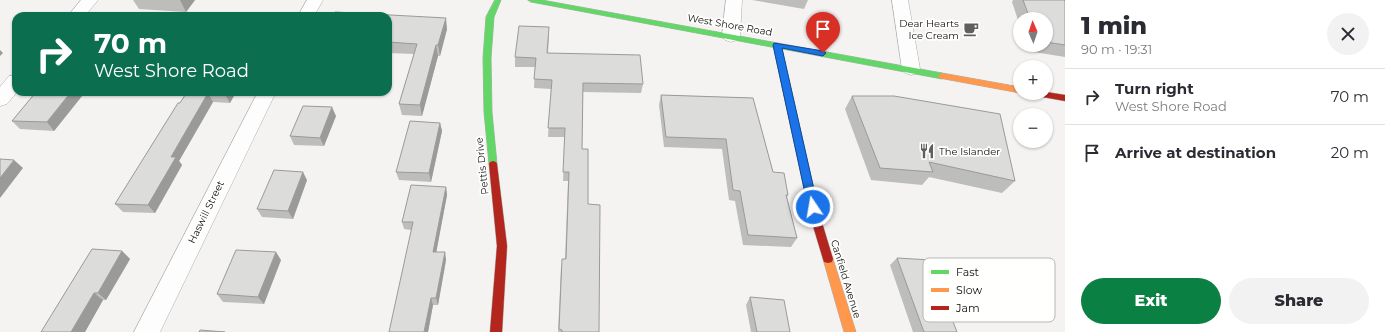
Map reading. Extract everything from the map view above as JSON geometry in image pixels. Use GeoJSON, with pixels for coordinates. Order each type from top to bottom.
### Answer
{"type":"FeatureCollection","features":[{"type":"Feature","properties":{"kind":"street"},"geometry":{"type":"LineString","coordinates":[[80,12],[90,0]]}},
{"type":"Feature","properties":{"kind":"street"},"geometry":{"type":"LineString","coordinates":[[308,12],[315,0]]}},
{"type":"Feature","properties":{"kind":"street","name":"Pettis Drive"},"geometry":{"type":"LineString","coordinates":[[496,332],[502,246],[488,112],[487,58],[490,17],[498,0]]}},
{"type":"Feature","properties":{"kind":"street","name":"West Shore Road"},"geometry":{"type":"LineString","coordinates":[[531,0],[564,3],[777,45],[1013,89]]}},
{"type":"Feature","properties":{"kind":"street"},"geometry":{"type":"LineString","coordinates":[[731,36],[734,0]]}},
{"type":"Feature","properties":{"kind":"street"},"geometry":{"type":"LineString","coordinates":[[900,0],[911,70]]}},
{"type":"Feature","properties":{"kind":"street","name":"Canfield Avenue"},"geometry":{"type":"LineString","coordinates":[[777,45],[815,216],[850,332]]}},
{"type":"Feature","properties":{"kind":"street"},"geometry":{"type":"LineString","coordinates":[[0,99],[12,86]]}},
{"type":"Feature","properties":{"kind":"street","name":"Haswill Street"},"geometry":{"type":"LineString","coordinates":[[147,332],[265,96]]}},
{"type":"Feature","properties":{"kind":"street"},"geometry":{"type":"LineString","coordinates":[[1053,96],[1065,98]]}},
{"type":"Feature","properties":{"kind":"building"},"geometry":{"type":"Polygon","coordinates":[[[1023,0],[1064,0],[1065,45],[1053,43],[1053,12],[1027,12],[1023,0]]]}},
{"type":"Feature","properties":{"kind":"building"},"geometry":{"type":"Polygon","coordinates":[[[392,15],[446,18],[438,45],[436,45],[420,105],[399,104],[417,44],[392,42],[392,15]]]}},
{"type":"Feature","properties":{"kind":"building"},"geometry":{"type":"Polygon","coordinates":[[[519,26],[549,27],[547,53],[640,55],[643,84],[583,83],[582,149],[588,149],[588,204],[600,205],[599,332],[562,332],[562,330],[559,329],[562,259],[566,259],[569,172],[563,172],[565,128],[548,128],[552,80],[534,79],[536,58],[515,57],[519,26]]]}},
{"type":"Feature","properties":{"kind":"building"},"geometry":{"type":"Polygon","coordinates":[[[661,95],[753,98],[773,172],[784,173],[788,195],[786,195],[797,238],[748,235],[740,191],[733,190],[726,139],[666,137],[661,95]]]}},
{"type":"Feature","properties":{"kind":"building"},"geometry":{"type":"Polygon","coordinates":[[[33,96],[68,96],[47,122],[12,121],[33,96]]]}},
{"type":"Feature","properties":{"kind":"building"},"geometry":{"type":"Polygon","coordinates":[[[184,96],[206,96],[171,157],[176,157],[148,205],[115,204],[178,103],[180,103],[184,96]]]}},
{"type":"Feature","properties":{"kind":"building","name":"The Islander"},"geometry":{"type":"Polygon","coordinates":[[[852,96],[894,96],[1000,114],[1015,181],[929,162],[933,172],[880,168],[852,96]]]}},
{"type":"Feature","properties":{"kind":"building"},"geometry":{"type":"Polygon","coordinates":[[[303,106],[332,107],[320,138],[290,136],[303,106]]]}},
{"type":"Feature","properties":{"kind":"building"},"geometry":{"type":"Polygon","coordinates":[[[410,121],[440,123],[429,173],[396,172],[410,121]]]}},
{"type":"Feature","properties":{"kind":"building"},"geometry":{"type":"Polygon","coordinates":[[[0,159],[14,160],[0,178],[0,159]]]}},
{"type":"Feature","properties":{"kind":"building"},"geometry":{"type":"Polygon","coordinates":[[[274,170],[303,172],[288,211],[257,209],[274,170]]]}},
{"type":"Feature","properties":{"kind":"building"},"geometry":{"type":"Polygon","coordinates":[[[411,185],[446,187],[433,252],[445,252],[436,298],[431,298],[424,332],[389,332],[413,222],[402,222],[411,185]]]}},
{"type":"Feature","properties":{"kind":"building"},"geometry":{"type":"Polygon","coordinates":[[[92,249],[122,251],[98,293],[94,293],[71,332],[41,332],[92,249]]]}},
{"type":"Feature","properties":{"kind":"building"},"geometry":{"type":"Polygon","coordinates":[[[236,250],[276,252],[258,297],[217,294],[236,250]]]}},
{"type":"Feature","properties":{"kind":"building"},"geometry":{"type":"Polygon","coordinates":[[[897,258],[923,260],[923,322],[953,322],[957,332],[924,332],[897,258]]]}},
{"type":"Feature","properties":{"kind":"building"},"geometry":{"type":"Polygon","coordinates":[[[750,297],[784,300],[790,332],[757,332],[750,297]]]}},
{"type":"Feature","properties":{"kind":"building"},"geometry":{"type":"Polygon","coordinates":[[[200,330],[225,332],[199,332],[200,330]]]}},
{"type":"Feature","properties":{"kind":"traffic: fast"},"geometry":{"type":"LineString","coordinates":[[493,164],[488,112],[487,58],[490,17],[498,0]]}},
{"type":"Feature","properties":{"kind":"traffic: fast"},"geometry":{"type":"LineString","coordinates":[[531,0],[942,76]]}},
{"type":"Feature","properties":{"kind":"traffic: slow"},"geometry":{"type":"LineString","coordinates":[[942,76],[1013,89]]}},
{"type":"Feature","properties":{"kind":"traffic: slow"},"geometry":{"type":"LineString","coordinates":[[828,259],[850,332]]}},
{"type":"Feature","properties":{"kind":"traffic: jam"},"geometry":{"type":"LineString","coordinates":[[777,45],[815,216],[828,259]]}},
{"type":"Feature","properties":{"kind":"traffic: jam"},"geometry":{"type":"LineString","coordinates":[[1053,96],[1065,98]]}},
{"type":"Feature","properties":{"kind":"traffic: jam"},"geometry":{"type":"LineString","coordinates":[[493,164],[502,246],[496,332]]}},
{"type":"Feature","properties":{"kind":"place","name":"Dear Hearts Ice Cream"},"geometry":{"type":"Point","coordinates":[971,29]}},
{"type":"Feature","properties":{"kind":"place","name":"The Islander"},"geometry":{"type":"Point","coordinates":[927,151]}},
{"type":"Feature","properties":{"kind":"route"},"geometry":{"type":"LineString","coordinates":[[813,207],[777,45],[823,53]]}}]}
